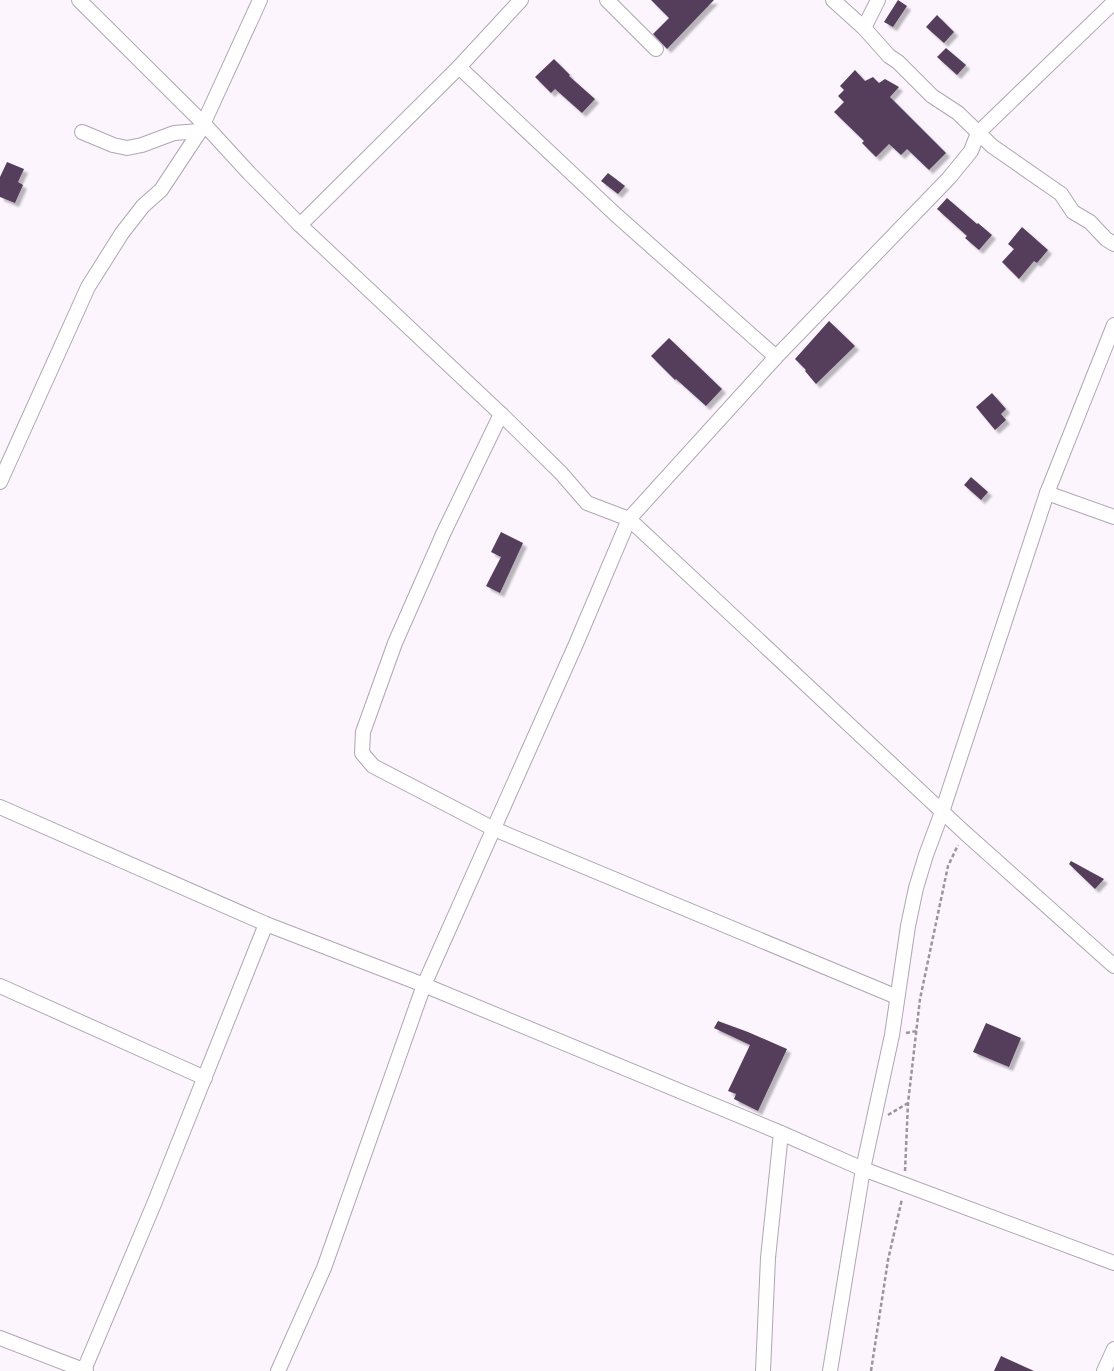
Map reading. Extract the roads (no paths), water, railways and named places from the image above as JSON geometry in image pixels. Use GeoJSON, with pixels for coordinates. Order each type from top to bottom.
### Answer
{"type":"FeatureCollection","features":[{"type":"Feature","properties":{"kind":"street"},"geometry":{"type":"LineString","coordinates":[[79,0],[300,225],[501,414],[561,473],[587,504],[629,519],[942,812],[1114,966]]}},
{"type":"Feature","properties":{"kind":"street"},"geometry":{"type":"LineString","coordinates":[[0,482],[88,287],[122,233],[143,206],[161,190],[202,127],[260,0]]}},
{"type":"Feature","properties":{"kind":"street"},"geometry":{"type":"LineString","coordinates":[[300,225],[459,67],[521,0]]}},
{"type":"Feature","properties":{"kind":"street"},"geometry":{"type":"LineString","coordinates":[[607,0],[656,49]]}},
{"type":"Feature","properties":{"kind":"street"},"geometry":{"type":"LineString","coordinates":[[833,0],[932,96],[958,113],[1006,157],[1061,194],[1073,212],[1090,222],[1106,239],[1114,244]]}},
{"type":"Feature","properties":{"kind":"street"},"geometry":{"type":"LineString","coordinates":[[864,28],[878,0]]}},
{"type":"Feature","properties":{"kind":"street"},"geometry":{"type":"LineString","coordinates":[[278,1371],[324,1268],[424,986],[576,644],[629,519],[776,358],[949,178],[971,151],[978,133],[1114,2]]}},
{"type":"Feature","properties":{"kind":"street"},"geometry":{"type":"LineString","coordinates":[[459,67],[615,214],[776,358]]}},
{"type":"Feature","properties":{"kind":"street"},"geometry":{"type":"LineString","coordinates":[[82,132],[113,145],[127,148],[142,145],[174,133],[202,127]]}},
{"type":"Feature","properties":{"kind":"street"},"geometry":{"type":"LineString","coordinates":[[830,1371],[863,1169],[892,1035],[908,926],[916,888],[1047,493],[1114,325]]}},
{"type":"Feature","properties":{"kind":"street"},"geometry":{"type":"LineString","coordinates":[[501,414],[444,532],[395,643],[363,732],[362,753],[373,766],[494,829],[898,997]]}},
{"type":"Feature","properties":{"kind":"street"},"geometry":{"type":"LineString","coordinates":[[1047,493],[1114,517]]}},
{"type":"Feature","properties":{"kind":"street"},"geometry":{"type":"LineString","coordinates":[[0,807],[266,924],[424,986],[781,1132],[863,1169],[1114,1263]]}},
{"type":"Feature","properties":{"kind":"street"},"geometry":{"type":"LineString","coordinates":[[0,1338],[85,1371],[266,924]]}},
{"type":"Feature","properties":{"kind":"street"},"geometry":{"type":"LineString","coordinates":[[0,986],[204,1078]]}},
{"type":"Feature","properties":{"kind":"street"},"geometry":{"type":"LineString","coordinates":[[764,1371],[768,1258],[781,1132]]}},
{"type":"Feature","properties":{"kind":"street"},"geometry":{"type":"LineString","coordinates":[[1104,1371],[1114,1348]]}}]}
